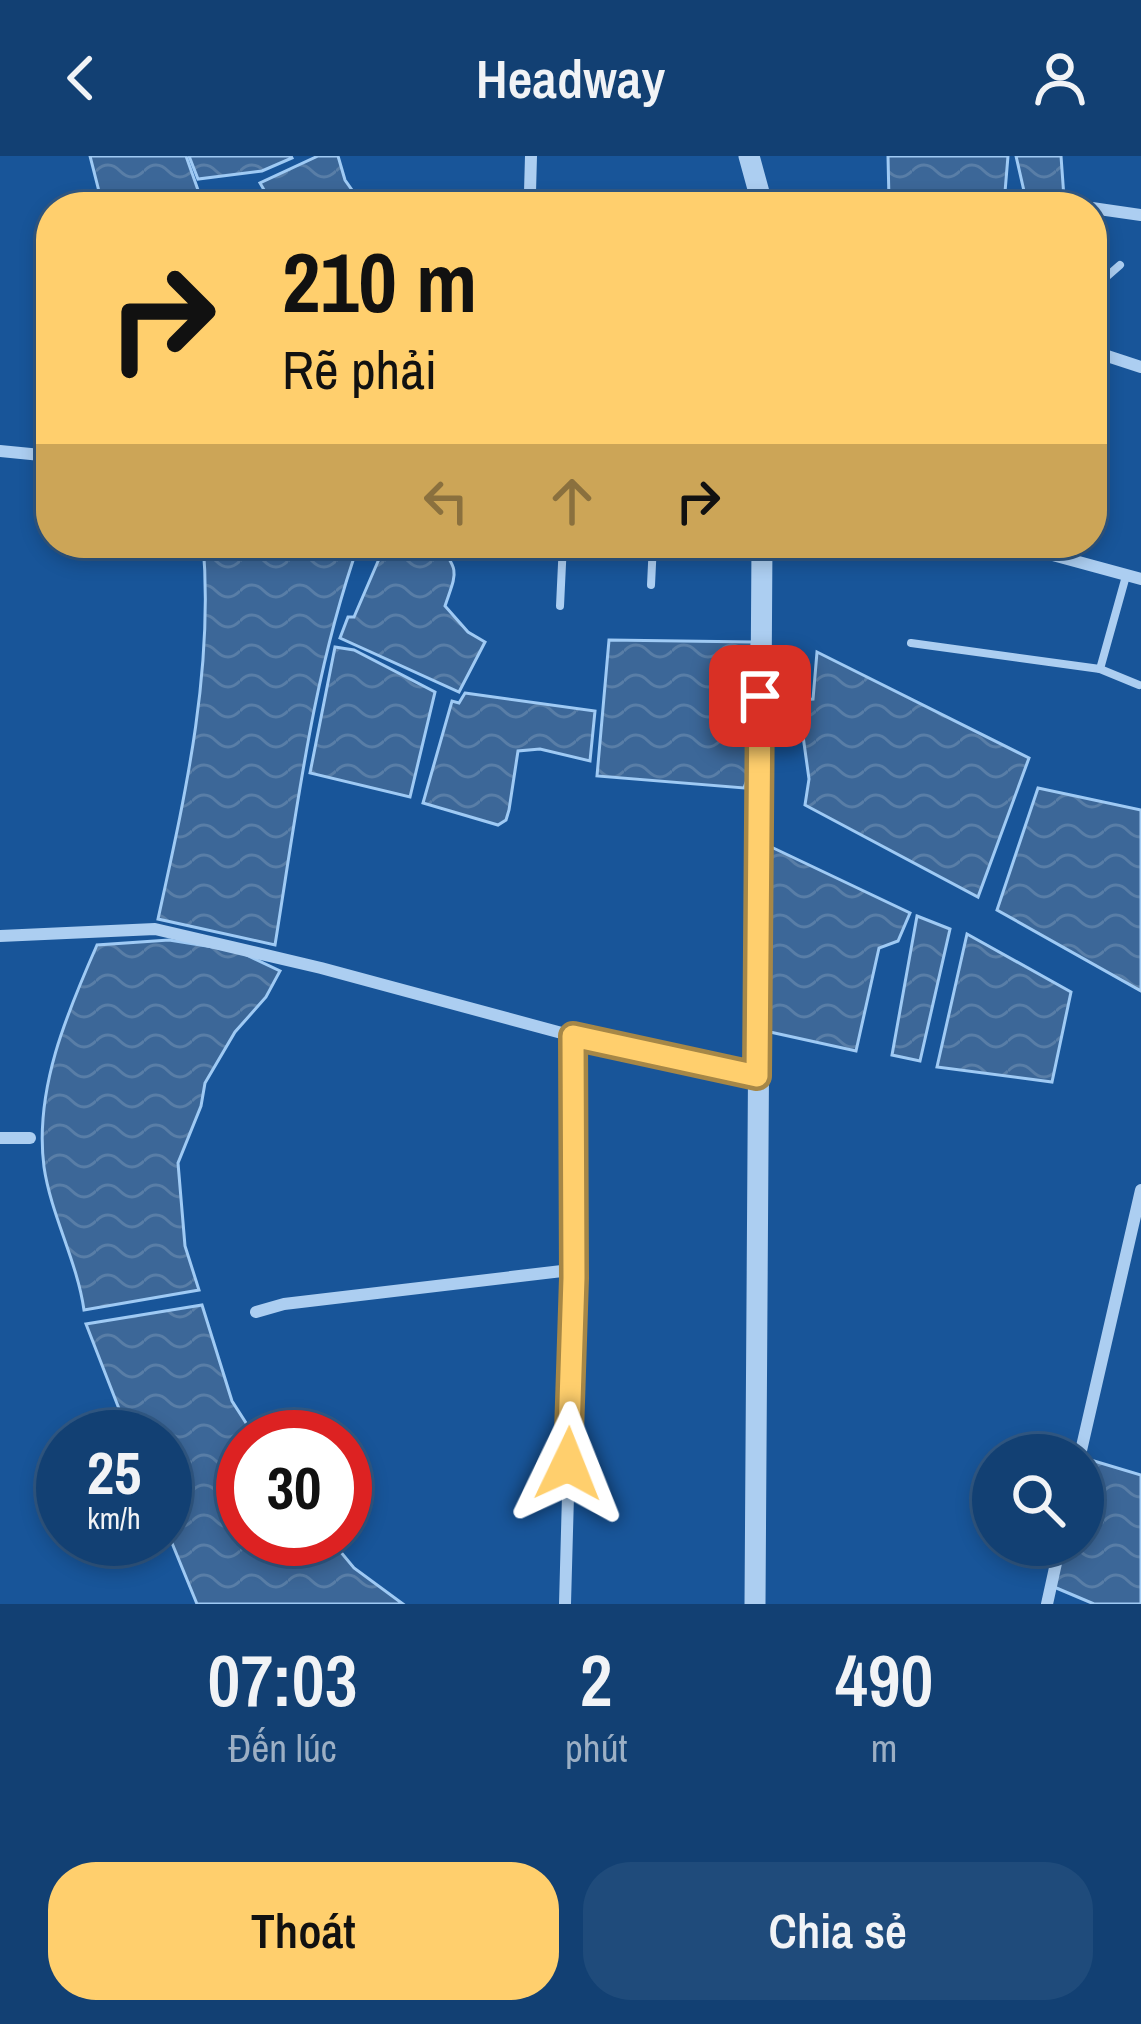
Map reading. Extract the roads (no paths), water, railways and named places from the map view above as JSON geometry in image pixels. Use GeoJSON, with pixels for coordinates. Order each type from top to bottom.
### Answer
{"type":"FeatureCollection","features":[{"type":"Feature","properties":{"kind":"street"},"geometry":{"type":"LineString","coordinates":[[531,156],[531,192]]}},
{"type":"Feature","properties":{"kind":"street"},"geometry":{"type":"LineString","coordinates":[[749,156],[756,192]]}},
{"type":"Feature","properties":{"kind":"street"},"geometry":{"type":"LineString","coordinates":[[1107,210],[1141,215]]}},
{"type":"Feature","properties":{"kind":"street"},"geometry":{"type":"LineString","coordinates":[[1107,355],[1141,367]]}},
{"type":"Feature","properties":{"kind":"street"},"geometry":{"type":"LineString","coordinates":[[0,451],[36,455]]}},
{"type":"Feature","properties":{"kind":"street"},"geometry":{"type":"LineString","coordinates":[[755,1604],[762,558]]}},
{"type":"Feature","properties":{"kind":"street"},"geometry":{"type":"LineString","coordinates":[[1070,558],[1141,579]]}},
{"type":"Feature","properties":{"kind":"street"},"geometry":{"type":"LineString","coordinates":[[0,936],[154,929],[573,1036],[757,1076]]}},
{"type":"Feature","properties":{"kind":"street"},"geometry":{"type":"LineString","coordinates":[[565,1604],[574,1278],[573,1036]]}},
{"type":"Feature","properties":{"kind":"street"},"geometry":{"type":"LineString","coordinates":[[0,1138],[30,1138]]}},
{"type":"Feature","properties":{"kind":"street"},"geometry":{"type":"LineString","coordinates":[[1085,1434],[1141,1190]]}},
{"type":"Feature","properties":{"kind":"street"},"geometry":{"type":"LineString","coordinates":[[256,1312],[284,1304],[562,1271],[574,1278]]}},
{"type":"Feature","properties":{"kind":"street"},"geometry":{"type":"LineString","coordinates":[[1047,1604],[1055,1566]]}},
{"type":"Feature","properties":{"kind":"lane"},"geometry":{"type":"LineString","coordinates":[[1107,276],[1120,265]]}},
{"type":"Feature","properties":{"kind":"lane"},"geometry":{"type":"LineString","coordinates":[[560,606],[562,558]]}},
{"type":"Feature","properties":{"kind":"lane"},"geometry":{"type":"LineString","coordinates":[[652,585],[653,558]]}},
{"type":"Feature","properties":{"kind":"lane"},"geometry":{"type":"LineString","coordinates":[[1100,670],[1126,576]]}},
{"type":"Feature","properties":{"kind":"lane"},"geometry":{"type":"LineString","coordinates":[[911,643],[1100,670],[1139,685]]}},
{"type":"Feature","properties":{"kind":"water"},"geometry":{"type":"Polygon","coordinates":[[[90,156],[186,156],[199,192],[99,192],[90,156]]]}},
{"type":"Feature","properties":{"kind":"water"},"geometry":{"type":"Polygon","coordinates":[[[189,156],[292,158],[262,171],[198,179],[189,156]]]}},
{"type":"Feature","properties":{"kind":"water"},"geometry":{"type":"Polygon","coordinates":[[[318,156],[338,156],[353,192],[265,192],[260,183],[318,156]]]}},
{"type":"Feature","properties":{"kind":"water"},"geometry":{"type":"Polygon","coordinates":[[[888,156],[1008,156],[1005,192],[889,192],[888,156]]]}},
{"type":"Feature","properties":{"kind":"water"},"geometry":{"type":"Polygon","coordinates":[[[1016,156],[1061,156],[1064,192],[1024,191],[1016,156]]]}},
{"type":"Feature","properties":{"kind":"water"},"geometry":{"type":"Polygon","coordinates":[[[204,558],[354,558],[318,691],[275,945],[158,919],[201,685],[204,558]]]}},
{"type":"Feature","properties":{"kind":"water"},"geometry":{"type":"Polygon","coordinates":[[[379,559],[450,560],[454,579],[445,606],[468,632],[485,642],[459,692],[340,638],[379,559]]]}},
{"type":"Feature","properties":{"kind":"water"},"geometry":{"type":"Polygon","coordinates":[[[609,640],[752,642],[751,769],[744,788],[597,776],[609,640]]]}},
{"type":"Feature","properties":{"kind":"water"},"geometry":{"type":"Polygon","coordinates":[[[335,647],[354,650],[435,692],[410,797],[310,773],[335,647]]]}},
{"type":"Feature","properties":{"kind":"water"},"geometry":{"type":"Polygon","coordinates":[[[817,652],[1029,758],[978,897],[805,805],[809,779],[798,700],[813,699],[817,652]]]}},
{"type":"Feature","properties":{"kind":"water"},"geometry":{"type":"Polygon","coordinates":[[[465,693],[595,711],[590,761],[540,749],[518,751],[509,810],[498,825],[423,803],[452,701],[459,703],[465,693]]]}},
{"type":"Feature","properties":{"kind":"water"},"geometry":{"type":"Polygon","coordinates":[[[1038,788],[1141,810],[1141,991],[997,910],[1038,788]]]}},
{"type":"Feature","properties":{"kind":"water"},"geometry":{"type":"Polygon","coordinates":[[[767,845],[910,913],[898,941],[879,948],[856,1051],[770,1032],[767,845]]]}},
{"type":"Feature","properties":{"kind":"water"},"geometry":{"type":"Polygon","coordinates":[[[917,916],[950,929],[920,1061],[892,1055],[917,916]]]}},
{"type":"Feature","properties":{"kind":"water"},"geometry":{"type":"Polygon","coordinates":[[[967,934],[1071,992],[1052,1082],[937,1067],[967,934]]]}},
{"type":"Feature","properties":{"kind":"water"},"geometry":{"type":"Polygon","coordinates":[[[169,940],[238,951],[280,971],[205,1083],[178,1163],[185,1246],[199,1290],[84,1310],[44,1167],[48,1081],[64,1025],[97,945],[169,940]]]}},
{"type":"Feature","properties":{"kind":"water"},"geometry":{"type":"Polygon","coordinates":[[[202,1305],[238,1410],[216,1410],[216,1566],[352,1566],[403,1604],[197,1604],[181,1566],[192,1566],[192,1410],[119,1410],[86,1324],[202,1305]]]}},
{"type":"Feature","properties":{"kind":"water"},"geometry":{"type":"Polygon","coordinates":[[[1104,1464],[1141,1475],[1141,1604],[1094,1604],[1054,1587],[1059,1566],[1104,1566],[1104,1464]]]}}]}
